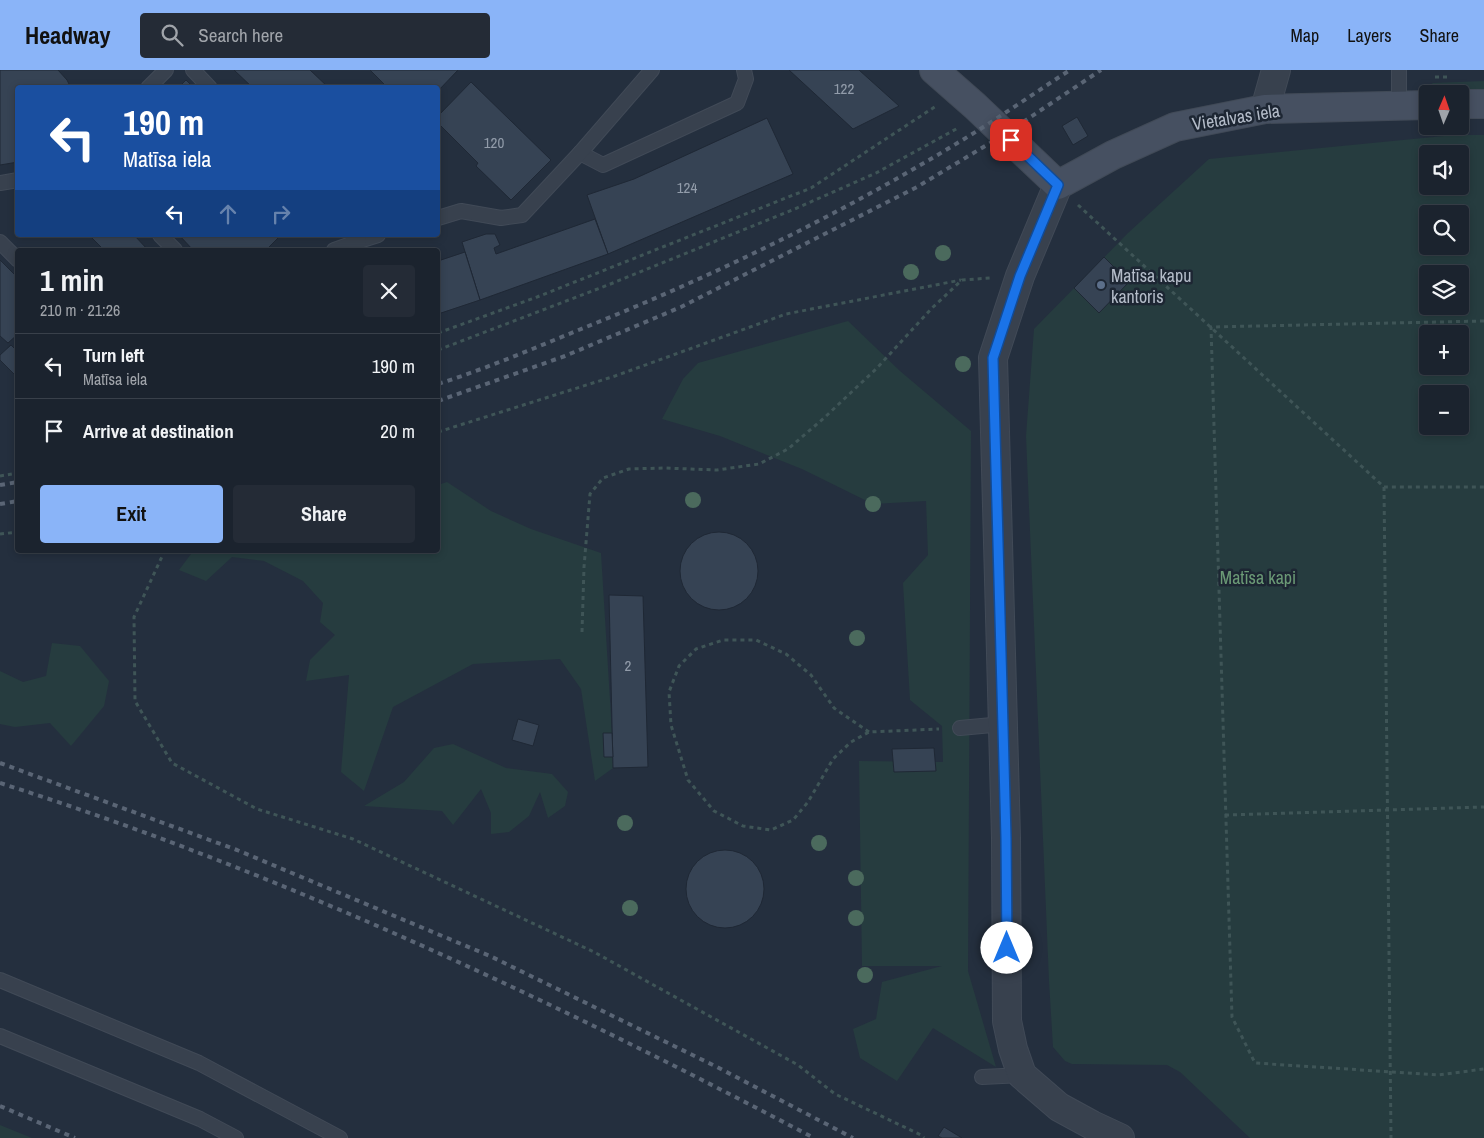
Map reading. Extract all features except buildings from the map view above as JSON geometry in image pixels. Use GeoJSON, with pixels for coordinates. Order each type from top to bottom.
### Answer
{"type":"FeatureCollection","features":[{"type":"Feature","properties":{"kind":"street"},"geometry":{"type":"LineString","coordinates":[[934,70],[1058,185],[1020,276],[993,358],[1006,838],[1008,1021],[1013,1049],[1022,1075],[1059,1107],[1120,1138]]}},
{"type":"Feature","properties":{"kind":"street"},"geometry":{"type":"LineString","coordinates":[[1265,109],[1276,70]]}},
{"type":"Feature","properties":{"kind":"street"},"geometry":{"type":"LineString","coordinates":[[1469,104],[1484,104]]}},
{"type":"Feature","properties":{"kind":"street","name":"Vietalvas iela"},"geometry":{"type":"LineString","coordinates":[[1058,185],[1113,155],[1175,127],[1265,109],[1419,105]]}},
{"type":"Feature","properties":{"kind":"lane"},"geometry":{"type":"LineString","coordinates":[[151,85],[166,70]]}},
{"type":"Feature","properties":{"kind":"lane"},"geometry":{"type":"LineString","coordinates":[[193,70],[207,85]]}},
{"type":"Feature","properties":{"kind":"lane"},"geometry":{"type":"LineString","coordinates":[[440,217],[461,211],[501,218],[522,215],[580,153],[652,70]]}},
{"type":"Feature","properties":{"kind":"lane"},"geometry":{"type":"LineString","coordinates":[[580,153],[603,165],[737,103],[746,79],[744,70]]}},
{"type":"Feature","properties":{"kind":"lane"},"geometry":{"type":"LineString","coordinates":[[1399,72],[1399,105]]}},
{"type":"Feature","properties":{"kind":"lane"},"geometry":{"type":"LineString","coordinates":[[0,183],[15,180]]}},
{"type":"Feature","properties":{"kind":"lane"},"geometry":{"type":"LineString","coordinates":[[162,237],[173,248]]}},
{"type":"Feature","properties":{"kind":"lane"},"geometry":{"type":"LineString","coordinates":[[338,248],[356,238]]}},
{"type":"Feature","properties":{"kind":"lane"},"geometry":{"type":"LineString","coordinates":[[0,242],[15,257]]}},
{"type":"Feature","properties":{"kind":"lane"},"geometry":{"type":"LineString","coordinates":[[960,728],[1002,724]]}},
{"type":"Feature","properties":{"kind":"lane"},"geometry":{"type":"LineString","coordinates":[[0,980],[199,1063],[340,1138]]}},
{"type":"Feature","properties":{"kind":"lane"},"geometry":{"type":"LineString","coordinates":[[0,1036],[200,1119],[236,1138]]}},
{"type":"Feature","properties":{"kind":"lane"},"geometry":{"type":"LineString","coordinates":[[982,1077],[1022,1075]]}},
{"type":"Feature","properties":{"kind":"path"},"geometry":{"type":"LineString","coordinates":[[440,333],[537,297],[811,188],[936,105]]}},
{"type":"Feature","properties":{"kind":"path"},"geometry":{"type":"LineString","coordinates":[[440,349],[608,285],[797,208],[876,173],[958,128]]}},
{"type":"Feature","properties":{"kind":"path"},"geometry":{"type":"LineString","coordinates":[[1058,185],[1384,487],[1484,487]]}},
{"type":"Feature","properties":{"kind":"path"},"geometry":{"type":"LineString","coordinates":[[1080,206],[1085,202]]}},
{"type":"Feature","properties":{"kind":"path"},"geometry":{"type":"LineString","coordinates":[[440,431],[614,376],[786,314],[962,280],[1020,276]]}},
{"type":"Feature","properties":{"kind":"path"},"geometry":{"type":"LineString","coordinates":[[582,632],[584,567],[590,494],[603,478],[629,469],[717,470],[759,464],[788,449],[877,368],[932,308],[962,280]]}},
{"type":"Feature","properties":{"kind":"path"},"geometry":{"type":"LineString","coordinates":[[1211,327],[1484,321]]}},
{"type":"Feature","properties":{"kind":"path"},"geometry":{"type":"LineString","coordinates":[[1211,327],[1232,1017],[1256,1063],[1438,1074],[1484,1070]]}},
{"type":"Feature","properties":{"kind":"path"},"geometry":{"type":"LineString","coordinates":[[0,476],[15,474]]}},
{"type":"Feature","properties":{"kind":"path"},"geometry":{"type":"LineString","coordinates":[[1384,487],[1391,1138]]}},
{"type":"Feature","properties":{"kind":"path"},"geometry":{"type":"LineString","coordinates":[[0,534],[15,532]]}},
{"type":"Feature","properties":{"kind":"path"},"geometry":{"type":"LineString","coordinates":[[164,553],[134,617],[135,701],[172,763],[257,809],[353,839],[594,952],[798,1065],[836,1094],[924,1138]]}},
{"type":"Feature","properties":{"kind":"path"},"geometry":{"type":"LineString","coordinates":[[868,732],[834,708],[811,675],[786,654],[756,640],[722,640],[696,649],[679,666],[669,692],[671,725],[688,780],[714,811],[743,826],[771,830],[794,820],[808,802],[833,759],[851,742],[868,732],[960,728]]}},
{"type":"Feature","properties":{"kind":"path"},"geometry":{"type":"LineString","coordinates":[[1225,815],[1484,807]]}},
{"type":"Feature","properties":{"kind":"green space"},"geometry":{"type":"Polygon","coordinates":[[[1484,81],[1484,90],[1469,91],[1469,85],[1433,85],[1432,83],[1484,81]]]}},
{"type":"Feature","properties":{"kind":"green space","name":"Matīsa kapi"},"geometry":{"type":"Polygon","coordinates":[[[1454,135],[1484,135],[1484,1138],[1250,1138],[1180,1072],[1167,1065],[1072,1064],[1065,1061],[1053,1047],[1026,436],[1034,329],[1128,233],[1209,159],[1454,135]]]}},
{"type":"Feature","properties":{"kind":"green space"},"geometry":{"type":"Polygon","coordinates":[[[848,321],[900,371],[971,431],[968,971],[996,1067],[933,1028],[897,1081],[860,1058],[853,1029],[876,1019],[882,982],[942,966],[862,966],[859,761],[943,762],[942,726],[910,700],[903,583],[928,555],[926,501],[873,504],[802,469],[720,436],[662,419],[683,379],[698,363],[848,321]]]}},
{"type":"Feature","properties":{"kind":"green space"},"geometry":{"type":"Polygon","coordinates":[[[447,482],[491,511],[531,529],[601,553],[612,733],[603,734],[604,757],[613,757],[613,768],[595,781],[581,689],[560,659],[473,664],[393,707],[364,791],[341,772],[349,675],[306,681],[310,660],[335,635],[320,622],[323,603],[303,581],[264,561],[232,557],[206,581],[179,570],[192,553],[440,553],[440,484],[447,482]]]}},
{"type":"Feature","properties":{"kind":"green space"},"geometry":{"type":"Polygon","coordinates":[[[52,643],[80,646],[109,681],[104,706],[71,746],[50,723],[15,727],[0,724],[0,671],[23,682],[46,676],[52,643]]]}},
{"type":"Feature","properties":{"kind":"green space"},"geometry":{"type":"Polygon","coordinates":[[[453,744],[506,768],[552,774],[568,792],[565,806],[548,818],[540,792],[529,816],[509,832],[491,834],[491,813],[481,789],[453,825],[442,811],[364,806],[404,782],[434,748],[453,744]]]}},
{"type":"Feature","properties":{"kind":"green space"},"geometry":{"type":"Polygon","coordinates":[[[0,1125],[32,1138],[0,1138],[0,1125]]]}},
{"type":"Feature","properties":{"kind":"railway"},"geometry":{"type":"LineString","coordinates":[[440,383],[512,357],[635,307],[781,240],[923,164],[1070,70]]}},
{"type":"Feature","properties":{"kind":"railway"},"geometry":{"type":"LineString","coordinates":[[440,400],[565,356],[681,307],[917,187],[1005,134],[1101,70]]}},
{"type":"Feature","properties":{"kind":"railway"},"geometry":{"type":"LineString","coordinates":[[0,485],[15,482]]}},
{"type":"Feature","properties":{"kind":"railway"},"geometry":{"type":"LineString","coordinates":[[0,504],[15,502]]}},
{"type":"Feature","properties":{"kind":"railway"},"geometry":{"type":"LineString","coordinates":[[0,763],[237,850],[490,956],[717,1067],[853,1138]]}},
{"type":"Feature","properties":{"kind":"railway"},"geometry":{"type":"LineString","coordinates":[[0,783],[105,818],[210,857],[313,898],[415,942],[616,1037],[814,1138]]}},
{"type":"Feature","properties":{"kind":"railway"},"geometry":{"type":"LineString","coordinates":[[0,1106],[75,1138]]}},
{"type":"Feature","properties":{"kind":"place","name":"Matīsa kapu kantoris"},"geometry":{"type":"Point","coordinates":[1101,285]}},
{"type":"Feature","properties":{"kind":"route"},"geometry":{"type":"LineString","coordinates":[[1007,948],[1006,838],[993,358],[1020,276],[1058,185],[1011,140]]}}]}
